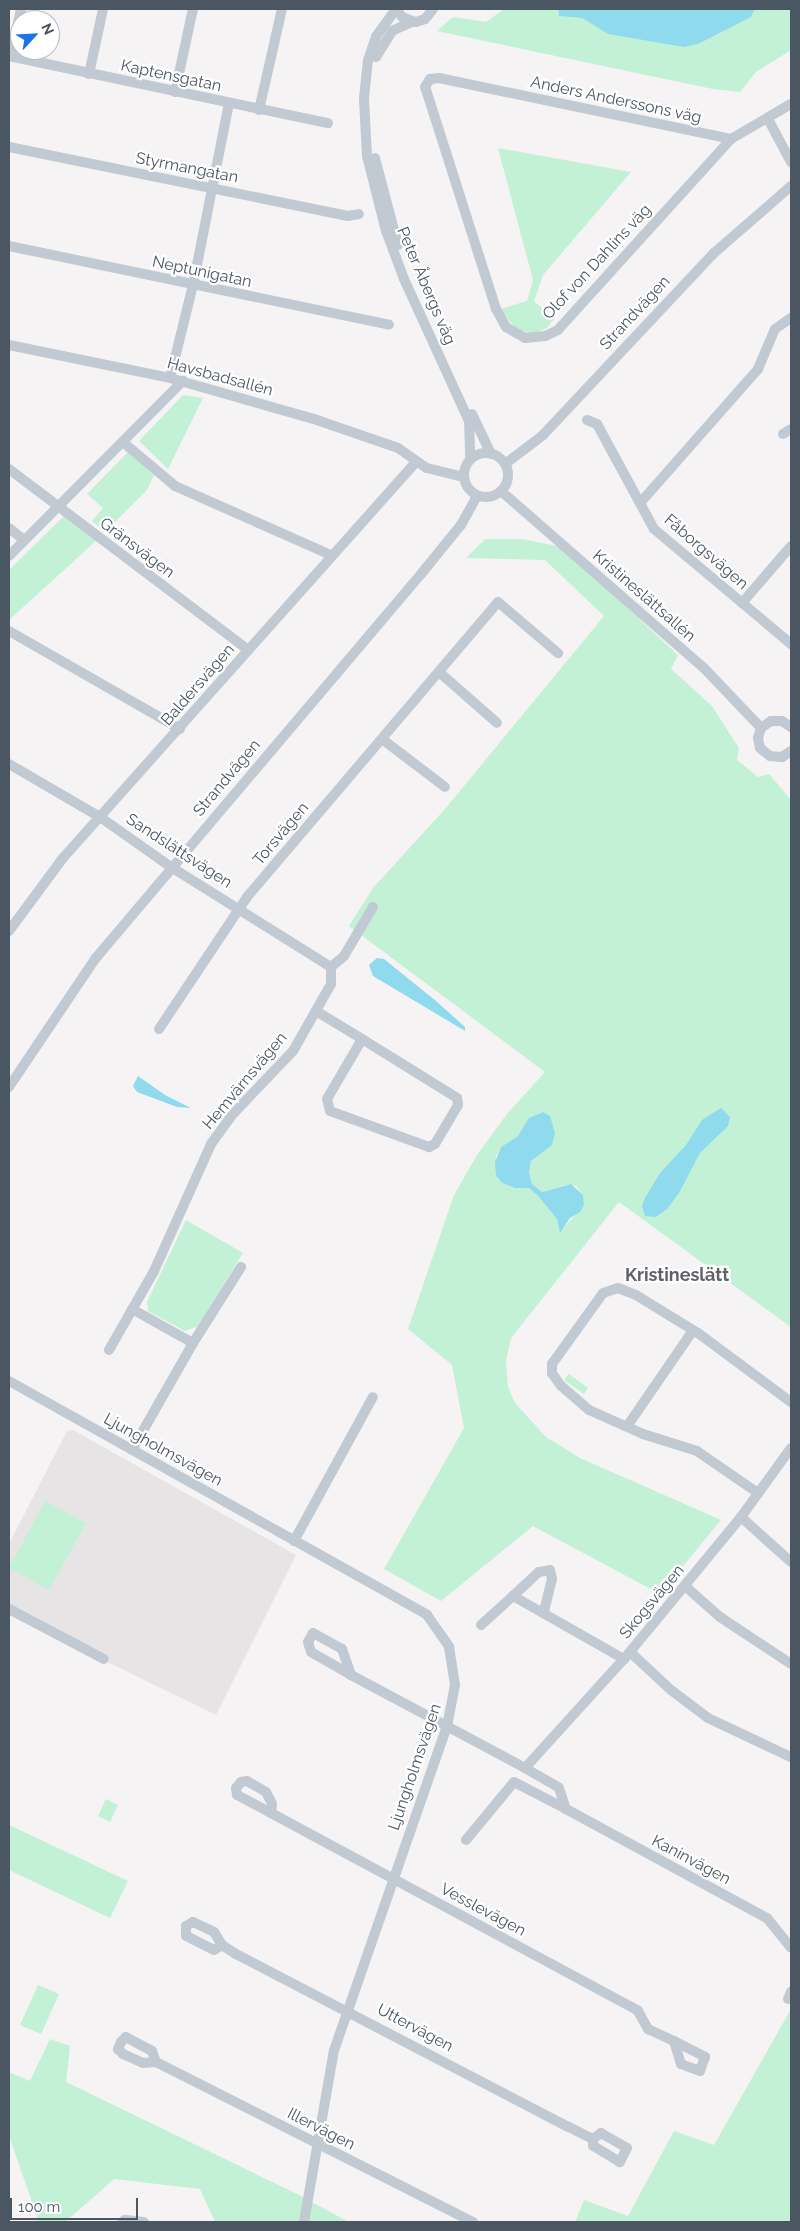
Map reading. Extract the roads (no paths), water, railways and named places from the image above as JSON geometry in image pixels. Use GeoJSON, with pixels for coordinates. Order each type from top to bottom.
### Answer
{"type":"FeatureCollection","features":[{"type":"Feature","properties":{"kind":"street"},"geometry":{"type":"LineString","coordinates":[[89,74],[103,9]]}},
{"type":"Feature","properties":{"kind":"street"},"geometry":{"type":"LineString","coordinates":[[175,92],[193,9]]}},
{"type":"Feature","properties":{"kind":"street"},"geometry":{"type":"LineString","coordinates":[[260,110],[282,9]]}},
{"type":"Feature","properties":{"kind":"street","name":"Peter Åbergs väg"},"geometry":{"type":"LineString","coordinates":[[411,22],[402,17],[396,9],[376,37],[368,60],[364,99],[367,156],[401,272],[469,421],[470,459]]}},
{"type":"Feature","properties":{"kind":"street","name":"Peter Åbergs väg"},"geometry":{"type":"LineString","coordinates":[[433,9],[426,19],[411,22],[386,37],[375,59],[370,121],[377,169],[397,242],[417,296],[492,454]]}},
{"type":"Feature","properties":{"kind":"street","name":"Kaptensgatan"},"geometry":{"type":"LineString","coordinates":[[28,60],[229,104],[328,123]]}},
{"type":"Feature","properties":{"kind":"street","name":"Anders Anderssons väg"},"geometry":{"type":"LineString","coordinates":[[427,81],[439,78],[731,139]]}},
{"type":"Feature","properties":{"kind":"street","name":"Olof von Dahlins väg"},"geometry":{"type":"LineString","coordinates":[[427,81],[426,93],[496,309],[506,327],[525,338],[540,337],[558,330],[731,139]]}},
{"type":"Feature","properties":{"kind":"street"},"geometry":{"type":"LineString","coordinates":[[170,378],[193,285],[229,104]]}},
{"type":"Feature","properties":{"kind":"street"},"geometry":{"type":"LineString","coordinates":[[731,139],[791,104]]}},
{"type":"Feature","properties":{"kind":"street"},"geometry":{"type":"LineString","coordinates":[[768,119],[791,162]]}},
{"type":"Feature","properties":{"kind":"street","name":"Styrmangatan"},"geometry":{"type":"LineString","coordinates":[[9,147],[348,216],[359,214]]}},
{"type":"Feature","properties":{"kind":"street","name":"Strandvägen"},"geometry":{"type":"LineString","coordinates":[[505,464],[543,435],[714,253],[791,186]]}},
{"type":"Feature","properties":{"kind":"street","name":"Neptunigatan"},"geometry":{"type":"LineString","coordinates":[[9,246],[390,325]]}},
{"type":"Feature","properties":{"kind":"street"},"geometry":{"type":"LineString","coordinates":[[640,503],[758,369],[775,329],[791,318]]}},
{"type":"Feature","properties":{"kind":"street","name":"Havsbadsallén"},"geometry":{"type":"LineString","coordinates":[[9,345],[183,381],[398,448],[415,463]]}},
{"type":"Feature","properties":{"kind":"street"},"geometry":{"type":"LineString","coordinates":[[9,556],[124,443],[183,381]]}},
{"type":"Feature","properties":{"kind":"street","name":"Fåborgsvägen"},"geometry":{"type":"LineString","coordinates":[[587,420],[597,424],[654,529],[791,644]]}},
{"type":"Feature","properties":{"kind":"street"},"geometry":{"type":"LineString","coordinates":[[124,443],[174,486],[331,555]]}},
{"type":"Feature","properties":{"kind":"street"},"geometry":{"type":"LineString","coordinates":[[481,453],[492,454],[505,464],[508,478],[501,491],[491,497],[477,496],[468,489],[463,477],[470,459],[481,453]]}},
{"type":"Feature","properties":{"kind":"street"},"geometry":{"type":"LineString","coordinates":[[415,463],[463,477]]}},
{"type":"Feature","properties":{"kind":"street","name":"Baldersvägen"},"geometry":{"type":"LineString","coordinates":[[9,931],[63,858],[180,729],[331,555],[415,463]]}},
{"type":"Feature","properties":{"kind":"street","name":"Gränsvägen"},"geometry":{"type":"LineString","coordinates":[[9,469],[248,650]]}},
{"type":"Feature","properties":{"kind":"street","name":"Kristineslättsallén"},"geometry":{"type":"LineString","coordinates":[[501,491],[703,667],[762,728]]}},
{"type":"Feature","properties":{"kind":"street","name":"Strandvägen"},"geometry":{"type":"LineString","coordinates":[[9,1087],[76,985],[171,867],[421,574],[461,524],[477,496]]}},
{"type":"Feature","properties":{"kind":"street"},"geometry":{"type":"LineString","coordinates":[[9,528],[24,540]]}},
{"type":"Feature","properties":{"kind":"street"},"geometry":{"type":"LineString","coordinates":[[742,603],[791,546]]}},
{"type":"Feature","properties":{"kind":"street","name":"Torsvägen"},"geometry":{"type":"LineString","coordinates":[[158,1029],[239,908],[498,602],[558,654]]}},
{"type":"Feature","properties":{"kind":"street"},"geometry":{"type":"LineString","coordinates":[[9,631],[180,729]]}},
{"type":"Feature","properties":{"kind":"street"},"geometry":{"type":"LineString","coordinates":[[439,672],[497,723]]}},
{"type":"Feature","properties":{"kind":"street"},"geometry":{"type":"LineString","coordinates":[[791,725],[776,720],[762,728],[758,741],[766,754],[780,758],[791,751]]}},
{"type":"Feature","properties":{"kind":"street"},"geometry":{"type":"LineString","coordinates":[[382,739],[445,787]]}},
{"type":"Feature","properties":{"kind":"street","name":"Sandslättsvägen"},"geometry":{"type":"LineString","coordinates":[[9,764],[100,817],[171,867],[331,967]]}},
{"type":"Feature","properties":{"kind":"street"},"geometry":{"type":"LineString","coordinates":[[331,967],[344,956],[373,907]]}},
{"type":"Feature","properties":{"kind":"street","name":"Hemvärnsvägen"},"geometry":{"type":"LineString","coordinates":[[109,1350],[154,1271],[212,1144],[231,1116],[285,1062],[331,984],[331,967]]}},
{"type":"Feature","properties":{"kind":"street"},"geometry":{"type":"LineString","coordinates":[[316,1011],[362,1039],[457,1098],[458,1105],[435,1144],[429,1147],[330,1111],[327,1099],[362,1039]]}},
{"type":"Feature","properties":{"kind":"street"},"geometry":{"type":"LineString","coordinates":[[135,1445],[193,1343],[241,1268]]}},
{"type":"Feature","properties":{"kind":"street"},"geometry":{"type":"LineString","coordinates":[[758,1493],[697,1451],[597,1414],[572,1399],[553,1375],[552,1362],[598,1298],[610,1289],[636,1294],[721,1349],[791,1402]]}},
{"type":"Feature","properties":{"kind":"street"},"geometry":{"type":"LineString","coordinates":[[132,1309],[193,1343]]}},
{"type":"Feature","properties":{"kind":"street"},"geometry":{"type":"LineString","coordinates":[[628,1425],[692,1332]]}},
{"type":"Feature","properties":{"kind":"street","name":"Ljungholmsvägen"},"geometry":{"type":"LineString","coordinates":[[9,1381],[135,1445],[294,1540],[400,1599],[434,1622],[446,1639],[454,1661],[454,1692],[447,1726],[346,2009],[326,2080],[318,2143],[304,2222]]}},
{"type":"Feature","properties":{"kind":"street"},"geometry":{"type":"LineString","coordinates":[[294,1540],[373,1397]]}},
{"type":"Feature","properties":{"kind":"street","name":"Skogsvägen"},"geometry":{"type":"LineString","coordinates":[[525,1768],[627,1656],[741,1517],[790,1451]]}},
{"type":"Feature","properties":{"kind":"street"},"geometry":{"type":"LineString","coordinates":[[741,1517],[791,1562]]}},
{"type":"Feature","properties":{"kind":"street"},"geometry":{"type":"LineString","coordinates":[[481,1625],[539,1572],[550,1570],[552,1579],[544,1612]]}},
{"type":"Feature","properties":{"kind":"street"},"geometry":{"type":"LineString","coordinates":[[685,1586],[720,1617],[791,1664]]}},
{"type":"Feature","properties":{"kind":"street"},"geometry":{"type":"LineString","coordinates":[[513,1596],[627,1656],[708,1718],[791,1757]]}},
{"type":"Feature","properties":{"kind":"street"},"geometry":{"type":"LineString","coordinates":[[9,1610],[104,1659]]}},
{"type":"Feature","properties":{"kind":"street"},"geometry":{"type":"LineString","coordinates":[[351,1675],[342,1649],[313,1633],[308,1642],[311,1652],[351,1675],[525,1768],[558,1788],[566,1809]]}},
{"type":"Feature","properties":{"kind":"street","name":"Kaninvägen"},"geometry":{"type":"LineString","coordinates":[[466,1840],[514,1782],[767,1918],[791,1948]]}},
{"type":"Feature","properties":{"kind":"street","name":"Vesslevägen"},"geometry":{"type":"LineString","coordinates":[[271,1813],[638,2010],[648,2029],[674,2041]]}},
{"type":"Feature","properties":{"kind":"street","name":"Uttervägen"},"geometry":{"type":"LineString","coordinates":[[222,1945],[593,2139]]}},
{"type":"Feature","properties":{"kind":"street","name":"Illervägen"},"geometry":{"type":"LineString","coordinates":[[156,2062],[473,2222]]}},
{"type":"Feature","properties":{"kind":"street"},"geometry":{"type":"LineString","coordinates":[[122,2222],[125,2220],[144,2222]]}},
{"type":"Feature","properties":{"kind":"water"},"geometry":{"type":"Polygon","coordinates":[[[558,9],[755,9],[751,17],[698,44],[684,47],[608,34],[582,18],[559,16],[558,9]]]}},
{"type":"Feature","properties":{"kind":"water"},"geometry":{"type":"Polygon","coordinates":[[[377,958],[384,959],[436,1001],[465,1027],[465,1031],[373,976],[369,965],[377,958]]]}},
{"type":"Feature","properties":{"kind":"water"},"geometry":{"type":"Polygon","coordinates":[[[138,1076],[165,1095],[191,1108],[177,1107],[137,1092],[133,1086],[138,1076]]]}},
{"type":"Feature","properties":{"kind":"water"},"geometry":{"type":"Polygon","coordinates":[[[721,1108],[730,1117],[728,1126],[700,1153],[679,1193],[667,1209],[656,1217],[645,1216],[642,1206],[660,1173],[686,1145],[702,1120],[721,1108]]]}},
{"type":"Feature","properties":{"kind":"water"},"geometry":{"type":"Polygon","coordinates":[[[543,1112],[550,1116],[555,1133],[552,1145],[531,1161],[529,1172],[532,1184],[542,1192],[571,1184],[583,1195],[584,1205],[580,1212],[570,1218],[560,1233],[557,1219],[538,1196],[529,1188],[515,1188],[502,1183],[496,1176],[495,1162],[501,1147],[518,1136],[529,1118],[543,1112]]]}},
{"type":"Feature","properties":{"kind":"district","name":"Kristineslätt"},"geometry":{"type":"Point","coordinates":[677,1275]}}]}
